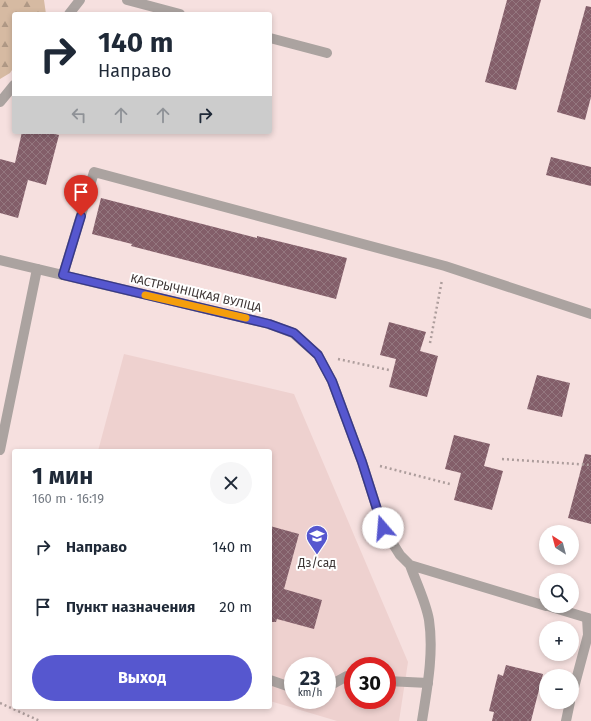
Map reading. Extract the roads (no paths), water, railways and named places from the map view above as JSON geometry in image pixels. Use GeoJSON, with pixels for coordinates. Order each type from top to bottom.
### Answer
{"type":"FeatureCollection","features":[{"type":"Feature","properties":{"kind":"street"},"geometry":{"type":"LineString","coordinates":[[71,12],[80,0]]}},
{"type":"Feature","properties":{"kind":"street"},"geometry":{"type":"LineString","coordinates":[[127,0],[172,12]]}},
{"type":"Feature","properties":{"kind":"street"},"geometry":{"type":"LineString","coordinates":[[272,38],[327,52]]}},
{"type":"Feature","properties":{"kind":"street"},"geometry":{"type":"LineString","coordinates":[[0,102],[12,87]]}},
{"type":"Feature","properties":{"kind":"street"},"geometry":{"type":"LineString","coordinates":[[63,275],[94,172],[445,266],[591,314]]}},
{"type":"Feature","properties":{"kind":"street","name":"КАСТРЫЧНІЦКАЯ ВУЛІЦА"},"geometry":{"type":"LineString","coordinates":[[0,260],[269,324],[294,333],[318,355],[332,381],[362,462],[383,528],[400,555],[410,565]]}},
{"type":"Feature","properties":{"kind":"street"},"geometry":{"type":"LineString","coordinates":[[0,450],[37,269]]}},
{"type":"Feature","properties":{"kind":"street"},"geometry":{"type":"LineString","coordinates":[[410,565],[539,604]]}},
{"type":"Feature","properties":{"kind":"street"},"geometry":{"type":"LineString","coordinates":[[410,565],[429,619],[430,637],[428,683],[422,721]]}},
{"type":"Feature","properties":{"kind":"street"},"geometry":{"type":"LineString","coordinates":[[572,613],[589,618],[588,635],[579,669]]}},
{"type":"Feature","properties":{"kind":"street"},"geometry":{"type":"LineString","coordinates":[[272,681],[284,685]]}},
{"type":"Feature","properties":{"kind":"street"},"geometry":{"type":"LineString","coordinates":[[396,681],[428,683]]}},
{"type":"Feature","properties":{"kind":"street"},"geometry":{"type":"LineString","coordinates":[[566,721],[569,709]]}},
{"type":"Feature","properties":{"kind":"place","name":"Дз/сад"},"geometry":{"type":"Point","coordinates":[317,556]}}]}
